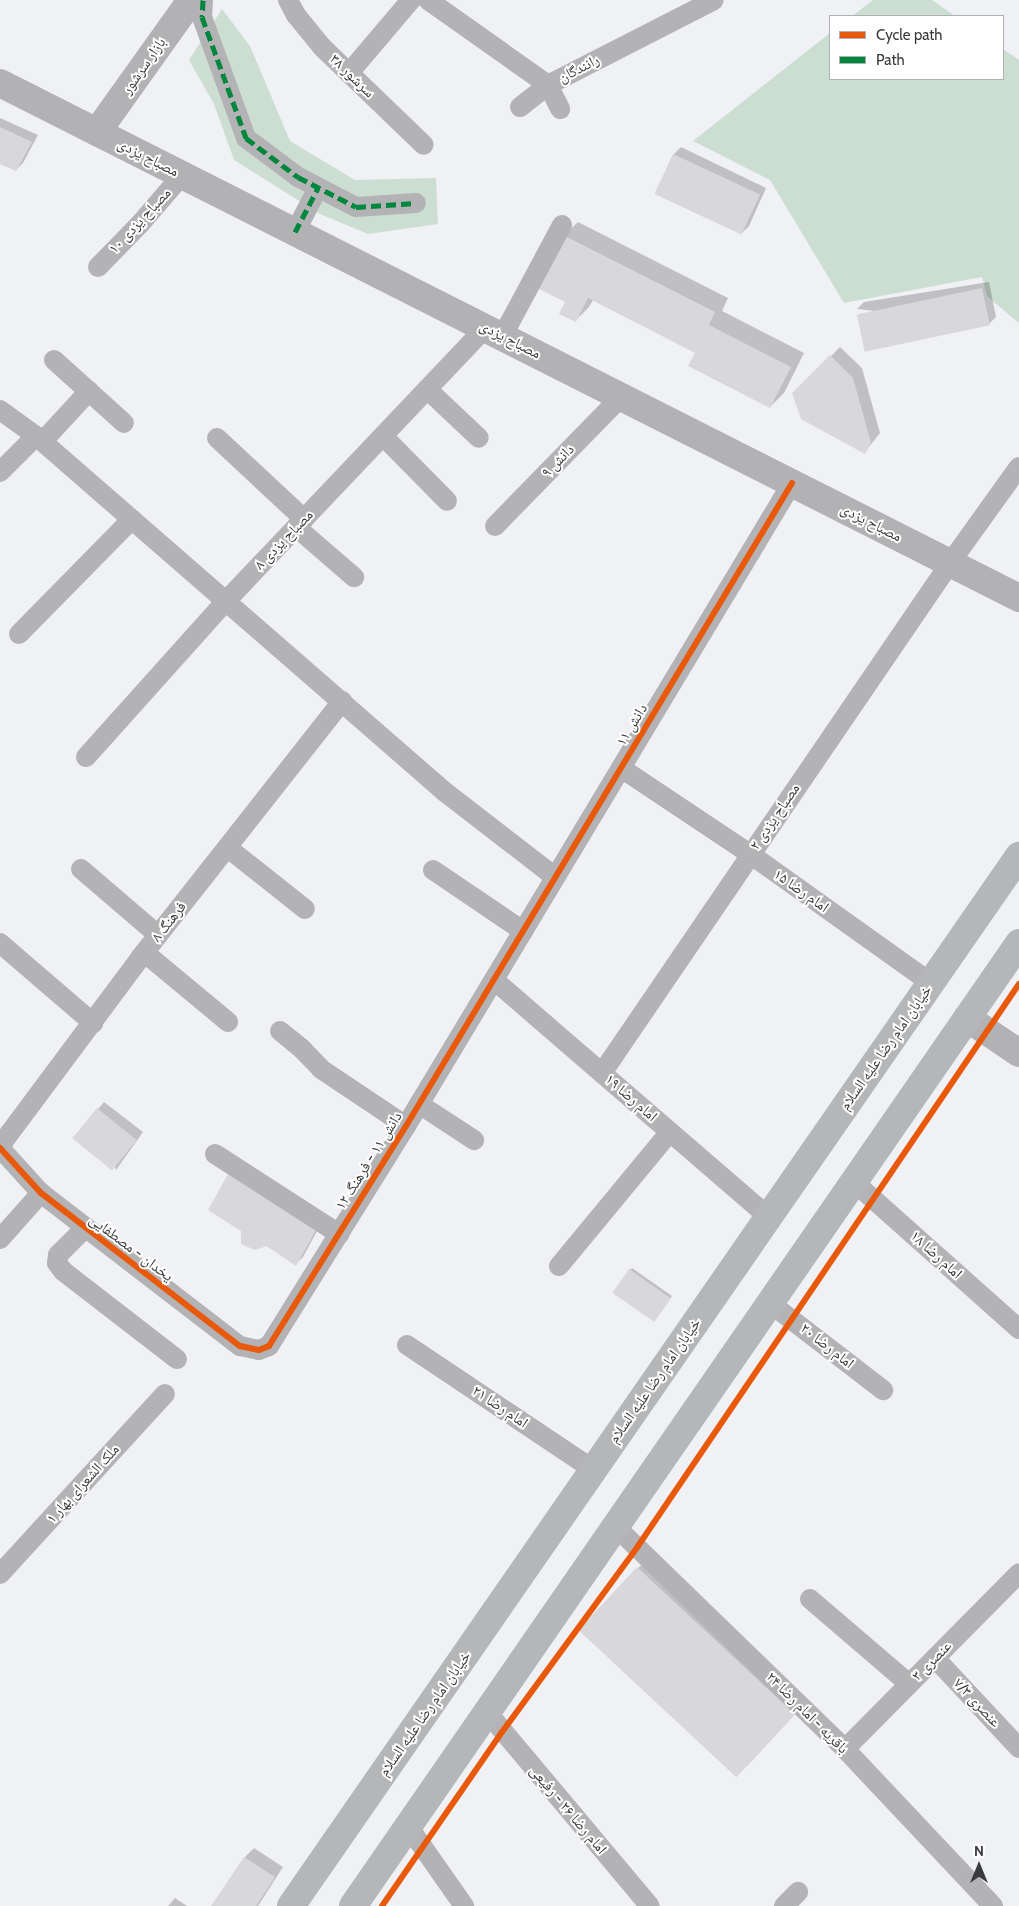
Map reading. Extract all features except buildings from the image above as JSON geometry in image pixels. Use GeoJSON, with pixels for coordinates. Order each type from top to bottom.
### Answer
{"type":"FeatureCollection","features":[{"type":"Feature","properties":{"kind":"main road","name":"بازار سرشور"},"geometry":{"type":"LineString","coordinates":[[97,132],[190,0]]}},
{"type":"Feature","properties":{"kind":"main road","name":"مصباح یزدی"},"geometry":{"type":"LineString","coordinates":[[0,83],[1019,598]]}},
{"type":"Feature","properties":{"kind":"main road","name":"خیابان امام رضا علیه السلام"},"geometry":{"type":"LineString","coordinates":[[291,1906],[1019,856]]}},
{"type":"Feature","properties":{"kind":"main road"},"geometry":{"type":"LineString","coordinates":[[353,1906],[1019,943]]}},
{"type":"Feature","properties":{"kind":"main road"},"geometry":{"type":"LineString","coordinates":[[967,1018],[1019,1053]]}},
{"type":"Feature","properties":{"kind":"street"},"geometry":{"type":"LineString","coordinates":[[203,0],[202,17],[246,138],[298,177],[356,207],[416,203]]}},
{"type":"Feature","properties":{"kind":"street","name":"سرشور ۳۸"},"geometry":{"type":"LineString","coordinates":[[288,0],[296,15],[322,47],[424,145]]}},
{"type":"Feature","properties":{"kind":"street"},"geometry":{"type":"LineString","coordinates":[[349,73],[411,0]]}},
{"type":"Feature","properties":{"kind":"street","name":"رانندگان"},"geometry":{"type":"LineString","coordinates":[[428,0],[548,85],[710,1]]}},
{"type":"Feature","properties":{"kind":"street"},"geometry":{"type":"LineString","coordinates":[[520,108],[548,85],[560,110]]}},
{"type":"Feature","properties":{"kind":"street","name":"مصباح یزدی ۱۰"},"geometry":{"type":"LineString","coordinates":[[98,267],[140,224],[182,175]]}},
{"type":"Feature","properties":{"kind":"street"},"geometry":{"type":"LineString","coordinates":[[295,232],[318,188]]}},
{"type":"Feature","properties":{"kind":"street","name":"مصباح یزدی ۸"},"geometry":{"type":"LineString","coordinates":[[86,757],[226,601],[427,389],[494,332],[562,226]]}},
{"type":"Feature","properties":{"kind":"street"},"geometry":{"type":"LineString","coordinates":[[54,360],[124,422]]}},
{"type":"Feature","properties":{"kind":"street"},"geometry":{"type":"LineString","coordinates":[[427,389],[479,438]]}},
{"type":"Feature","properties":{"kind":"street"},"geometry":{"type":"LineString","coordinates":[[0,472],[89,391]]}},
{"type":"Feature","properties":{"kind":"street","name":"دانش ۹"},"geometry":{"type":"LineString","coordinates":[[495,526],[621,396]]}},
{"type":"Feature","properties":{"kind":"street"},"geometry":{"type":"LineString","coordinates":[[0,410],[39,438],[445,792],[555,877]]}},
{"type":"Feature","properties":{"kind":"street"},"geometry":{"type":"LineString","coordinates":[[383,436],[447,501]]}},
{"type":"Feature","properties":{"kind":"street"},"geometry":{"type":"LineString","coordinates":[[217,438],[354,577]]}},
{"type":"Feature","properties":{"kind":"street","name":"مصباح یزدی ۲"},"geometry":{"type":"LineString","coordinates":[[602,1073],[950,563],[1019,467]]}},
{"type":"Feature","properties":{"kind":"street","name":"دانش ۱۱"},"geometry":{"type":"LineString","coordinates":[[494,980],[792,483]]}},
{"type":"Feature","properties":{"kind":"street"},"geometry":{"type":"LineString","coordinates":[[19,634],[132,519]]}},
{"type":"Feature","properties":{"kind":"street","name":"فرهنگ ۸"},"geometry":{"type":"LineString","coordinates":[[2,1155],[93,1023],[145,953],[342,701]]}},
{"type":"Feature","properties":{"kind":"street","name":"امام رضا ۱۵"},"geometry":{"type":"LineString","coordinates":[[621,768],[750,854],[931,983]]}},
{"type":"Feature","properties":{"kind":"street"},"geometry":{"type":"LineString","coordinates":[[228,848],[305,909]]}},
{"type":"Feature","properties":{"kind":"street"},"geometry":{"type":"LineString","coordinates":[[80,869],[158,936]]}},
{"type":"Feature","properties":{"kind":"street"},"geometry":{"type":"LineString","coordinates":[[433,870],[523,931]]}},
{"type":"Feature","properties":{"kind":"street"},"geometry":{"type":"LineString","coordinates":[[0,942],[93,1023]]}},
{"type":"Feature","properties":{"kind":"street"},"geometry":{"type":"LineString","coordinates":[[145,953],[228,1022]]}},
{"type":"Feature","properties":{"kind":"street","name":"امام رضا ۱۹"},"geometry":{"type":"LineString","coordinates":[[494,980],[769,1217]]}},
{"type":"Feature","properties":{"kind":"street","name":"دانش ۱۱ - فرهنگ ۱۲"},"geometry":{"type":"LineString","coordinates":[[259,1350],[269,1346],[494,980]]}},
{"type":"Feature","properties":{"kind":"street"},"geometry":{"type":"LineString","coordinates":[[280,1031],[302,1049],[321,1069],[406,1126]]}},
{"type":"Feature","properties":{"kind":"street"},"geometry":{"type":"LineString","coordinates":[[419,1104],[474,1140]]}},
{"type":"Feature","properties":{"kind":"street"},"geometry":{"type":"LineString","coordinates":[[558,1266],[670,1132]]}},
{"type":"Feature","properties":{"kind":"street"},"geometry":{"type":"LineString","coordinates":[[214,1154],[339,1234]]}},
{"type":"Feature","properties":{"kind":"street","name":"یخدان - مصطفایی"},"geometry":{"type":"LineString","coordinates":[[2,1155],[41,1194],[240,1346],[259,1350]]}},
{"type":"Feature","properties":{"kind":"street","name":"امام رضا ۱۸"},"geometry":{"type":"LineString","coordinates":[[854,1182],[1019,1328]]}},
{"type":"Feature","properties":{"kind":"street"},"geometry":{"type":"LineString","coordinates":[[0,1239],[41,1194]]}},
{"type":"Feature","properties":{"kind":"street"},"geometry":{"type":"LineString","coordinates":[[85,1228],[58,1255],[58,1263],[63,1271],[177,1359]]}},
{"type":"Feature","properties":{"kind":"street","name":"امام رضا ۲۰"},"geometry":{"type":"LineString","coordinates":[[770,1303],[883,1390]]}},
{"type":"Feature","properties":{"kind":"street","name":"امام رضا ۲۱"},"geometry":{"type":"LineString","coordinates":[[407,1345],[594,1470]]}},
{"type":"Feature","properties":{"kind":"street","name":"ملک الشعرای بهار ۱"},"geometry":{"type":"LineString","coordinates":[[0,1574],[165,1394]]}},
{"type":"Feature","properties":{"kind":"street","name":"باقریه - امام رضا ۲۴"},"geometry":{"type":"LineString","coordinates":[[615,1526],[845,1749],[993,1906]]}},
{"type":"Feature","properties":{"kind":"street","name":"عنصری ۳"},"geometry":{"type":"LineString","coordinates":[[845,1749],[1019,1573]]}},
{"type":"Feature","properties":{"kind":"street"},"geometry":{"type":"LineString","coordinates":[[810,1599],[909,1684]]}},
{"type":"Feature","properties":{"kind":"street","name":"عنصری ۷/۳"},"geometry":{"type":"LineString","coordinates":[[935,1658],[1019,1748]]}},
{"type":"Feature","properties":{"kind":"street","name":"امام رضا ۲۶ - رفیعی"},"geometry":{"type":"LineString","coordinates":[[487,1712],[650,1906]]}},
{"type":"Feature","properties":{"kind":"street"},"geometry":{"type":"LineString","coordinates":[[408,1826],[464,1906]]}},
{"type":"Feature","properties":{"kind":"green space"},"geometry":{"type":"Polygon","coordinates":[[[873,0],[932,0],[954,15],[853,15],[873,0]]]}},
{"type":"Feature","properties":{"kind":"green space"},"geometry":{"type":"Polygon","coordinates":[[[222,9],[250,46],[290,141],[355,180],[436,178],[438,224],[368,234],[320,214],[234,160],[214,104],[189,60],[222,9]]]}},
{"type":"Feature","properties":{"kind":"green space"},"geometry":{"type":"Polygon","coordinates":[[[829,34],[829,80],[1004,80],[1004,50],[1019,60],[1019,323],[987,296],[982,277],[844,303],[770,180],[693,141],[829,34]]]}},
{"type":"Feature","properties":{"kind":"marked path"},"geometry":{"type":"LineString","coordinates":[[203,0],[202,17],[246,138],[298,177],[356,207],[416,203]]}},
{"type":"Feature","properties":{"kind":"marked path"},"geometry":{"type":"LineString","coordinates":[[295,232],[318,188]]}},
{"type":"Feature","properties":{"kind":"cycle path"},"geometry":{"type":"LineString","coordinates":[[0,1148],[41,1193],[240,1346],[259,1350],[269,1346],[406,1126],[792,483]]}},
{"type":"Feature","properties":{"kind":"cycle path"},"geometry":{"type":"LineString","coordinates":[[382,1906],[502,1732],[638,1546],[1019,984]]}}]}
